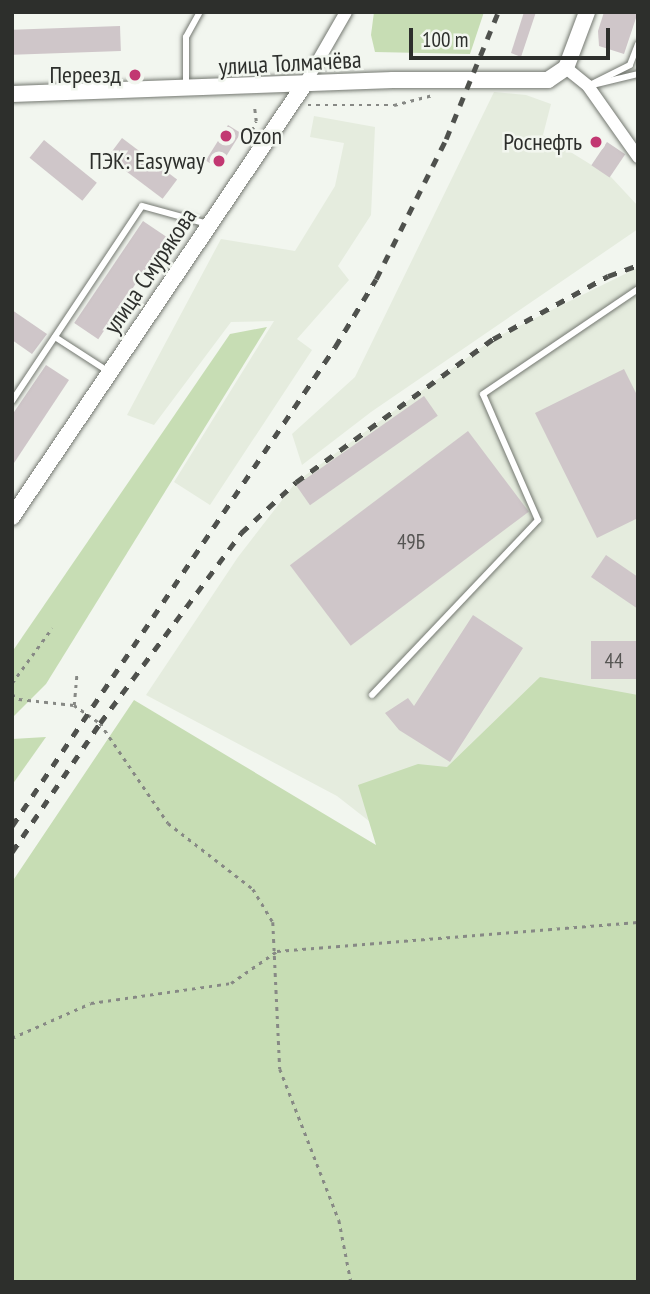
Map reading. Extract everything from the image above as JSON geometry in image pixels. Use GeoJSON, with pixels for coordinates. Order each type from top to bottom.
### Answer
{"type":"FeatureCollection","features":[{"type":"Feature","properties":{"kind":"street","name":"улица Смурякова"},"geometry":{"type":"LineString","coordinates":[[12,517],[304,85],[346,12]]}},
{"type":"Feature","properties":{"kind":"street"},"geometry":{"type":"LineString","coordinates":[[587,12],[566,68],[588,86],[638,158]]}},
{"type":"Feature","properties":{"kind":"street","name":"улица Толмачёва"},"geometry":{"type":"LineString","coordinates":[[12,94],[548,80],[566,68]]}},
{"type":"Feature","properties":{"kind":"lane"},"geometry":{"type":"LineString","coordinates":[[186,90],[186,37],[200,12]]}},
{"type":"Feature","properties":{"kind":"lane"},"geometry":{"type":"LineString","coordinates":[[588,86],[630,65],[638,44]]}},
{"type":"Feature","properties":{"kind":"lane"},"geometry":{"type":"LineString","coordinates":[[588,86],[638,74]]}},
{"type":"Feature","properties":{"kind":"lane"},"geometry":{"type":"LineString","coordinates":[[12,401],[142,206],[209,224]]}},
{"type":"Feature","properties":{"kind":"lane"},"geometry":{"type":"LineString","coordinates":[[372,695],[538,520],[483,394],[638,289]]}},
{"type":"Feature","properties":{"kind":"lane"},"geometry":{"type":"LineString","coordinates":[[55,337],[109,372]]}},
{"type":"Feature","properties":{"kind":"path"},"geometry":{"type":"LineString","coordinates":[[301,105],[394,106],[440,94]]}},
{"type":"Feature","properties":{"kind":"path"},"geometry":{"type":"LineString","coordinates":[[12,683],[52,628]]}},
{"type":"Feature","properties":{"kind":"path"},"geometry":{"type":"LineString","coordinates":[[74,705],[77,672]]}},
{"type":"Feature","properties":{"kind":"path"},"geometry":{"type":"LineString","coordinates":[[12,694],[19,699],[74,705],[100,723],[169,823],[253,889],[273,922],[277,951],[280,1069],[339,1220],[351,1282]]}},
{"type":"Feature","properties":{"kind":"path"},"geometry":{"type":"LineString","coordinates":[[12,1038],[91,1003],[231,983],[277,951],[638,922]]}},
{"type":"Feature","properties":{"kind":"shaded area"},"geometry":{"type":"Polygon","coordinates":[[[494,92],[526,95],[551,104],[543,135],[611,177],[638,206],[638,229],[371,412],[302,465],[292,434],[355,377],[494,92]]]}},
{"type":"Feature","properties":{"kind":"shaded area"},"geometry":{"type":"Polygon","coordinates":[[[314,116],[375,127],[371,215],[338,266],[349,280],[297,339],[312,350],[210,505],[174,482],[274,321],[231,322],[154,425],[127,415],[221,239],[295,251],[335,186],[344,143],[310,137],[314,116]]]}},
{"type":"Feature","properties":{"kind":"shaded area"},"geometry":{"type":"Polygon","coordinates":[[[637,268],[638,725],[392,839],[337,796],[146,695],[238,557],[296,482],[493,339],[637,268]]]}},
{"type":"Feature","properties":{"kind":"green space"},"geometry":{"type":"Polygon","coordinates":[[[374,12],[484,12],[470,54],[375,52],[371,35],[374,12]]]}},
{"type":"Feature","properties":{"kind":"green space"},"geometry":{"type":"Polygon","coordinates":[[[267,327],[46,684],[12,718],[12,652],[230,334],[267,327]]]}},
{"type":"Feature","properties":{"kind":"green space"},"geometry":{"type":"Polygon","coordinates":[[[540,677],[638,695],[638,1282],[12,1282],[12,882],[134,700],[376,845],[358,785],[418,764],[447,767],[540,677]]]}},
{"type":"Feature","properties":{"kind":"green space"},"geometry":{"type":"Polygon","coordinates":[[[46,737],[12,785],[12,739],[46,737]]]}},
{"type":"Feature","properties":{"kind":"building"},"geometry":{"type":"Polygon","coordinates":[[[524,12],[536,12],[521,57],[511,53],[524,12]]]}},
{"type":"Feature","properties":{"kind":"building"},"geometry":{"type":"Polygon","coordinates":[[[604,12],[638,12],[624,54],[599,46],[598,31],[604,12]]]}},
{"type":"Feature","properties":{"kind":"building"},"geometry":{"type":"Polygon","coordinates":[[[120,26],[121,51],[13,55],[12,30],[120,26]]]}},
{"type":"Feature","properties":{"kind":"building"},"geometry":{"type":"Polygon","coordinates":[[[228,125],[241,133],[218,169],[206,161],[228,125]]]}},
{"type":"Feature","properties":{"kind":"building"},"geometry":{"type":"Polygon","coordinates":[[[122,138],[177,180],[163,199],[108,157],[122,138]]]}},
{"type":"Feature","properties":{"kind":"building"},"geometry":{"type":"Polygon","coordinates":[[[44,140],[97,183],[82,201],[30,158],[44,140]]]}},
{"type":"Feature","properties":{"kind":"building"},"geometry":{"type":"Polygon","coordinates":[[[607,142],[625,154],[610,178],[591,165],[607,142]]]}},
{"type":"Feature","properties":{"kind":"building"},"geometry":{"type":"Polygon","coordinates":[[[143,221],[167,237],[98,339],[74,323],[143,221]]]}},
{"type":"Feature","properties":{"kind":"building"},"geometry":{"type":"Polygon","coordinates":[[[12,310],[47,334],[32,354],[12,340],[12,310]]]}},
{"type":"Feature","properties":{"kind":"building"},"geometry":{"type":"Polygon","coordinates":[[[46,365],[69,380],[12,466],[12,415],[46,365]]]}},
{"type":"Feature","properties":{"kind":"building"},"geometry":{"type":"Polygon","coordinates":[[[624,369],[638,397],[638,518],[597,538],[535,413],[624,369]]]}},
{"type":"Feature","properties":{"kind":"building"},"geometry":{"type":"Polygon","coordinates":[[[424,396],[438,416],[310,505],[296,485],[424,396]]]}},
{"type":"Feature","properties":{"kind":"building"},"geometry":{"type":"Polygon","coordinates":[[[468,431],[529,512],[351,646],[290,565],[468,431]]]}},
{"type":"Feature","properties":{"kind":"building"},"geometry":{"type":"Polygon","coordinates":[[[606,555],[638,577],[638,609],[591,577],[606,555]]]}},
{"type":"Feature","properties":{"kind":"building"},"geometry":{"type":"Polygon","coordinates":[[[473,615],[523,648],[450,762],[399,730],[385,713],[408,698],[414,706],[473,615]]]}},
{"type":"Feature","properties":{"kind":"building"},"geometry":{"type":"Polygon","coordinates":[[[591,641],[638,641],[638,679],[591,679],[591,641]]]}},
{"type":"Feature","properties":{"kind":"railway"},"geometry":{"type":"LineString","coordinates":[[12,826],[335,347],[376,279],[446,139],[498,12]]}},
{"type":"Feature","properties":{"kind":"railway"},"geometry":{"type":"LineString","coordinates":[[12,852],[100,723],[241,533],[296,482],[493,339],[608,276],[638,265]]}},
{"type":"Feature","properties":{"kind":"place","name":"Переезд"},"geometry":{"type":"Point","coordinates":[135,75]}},
{"type":"Feature","properties":{"kind":"place","name":"Ozon"},"geometry":{"type":"Point","coordinates":[226,136]}},
{"type":"Feature","properties":{"kind":"place","name":"Роснефть"},"geometry":{"type":"Point","coordinates":[596,142]}},
{"type":"Feature","properties":{"kind":"place","name":"ПЭК: Easyway"},"geometry":{"type":"Point","coordinates":[219,161]}}]}
